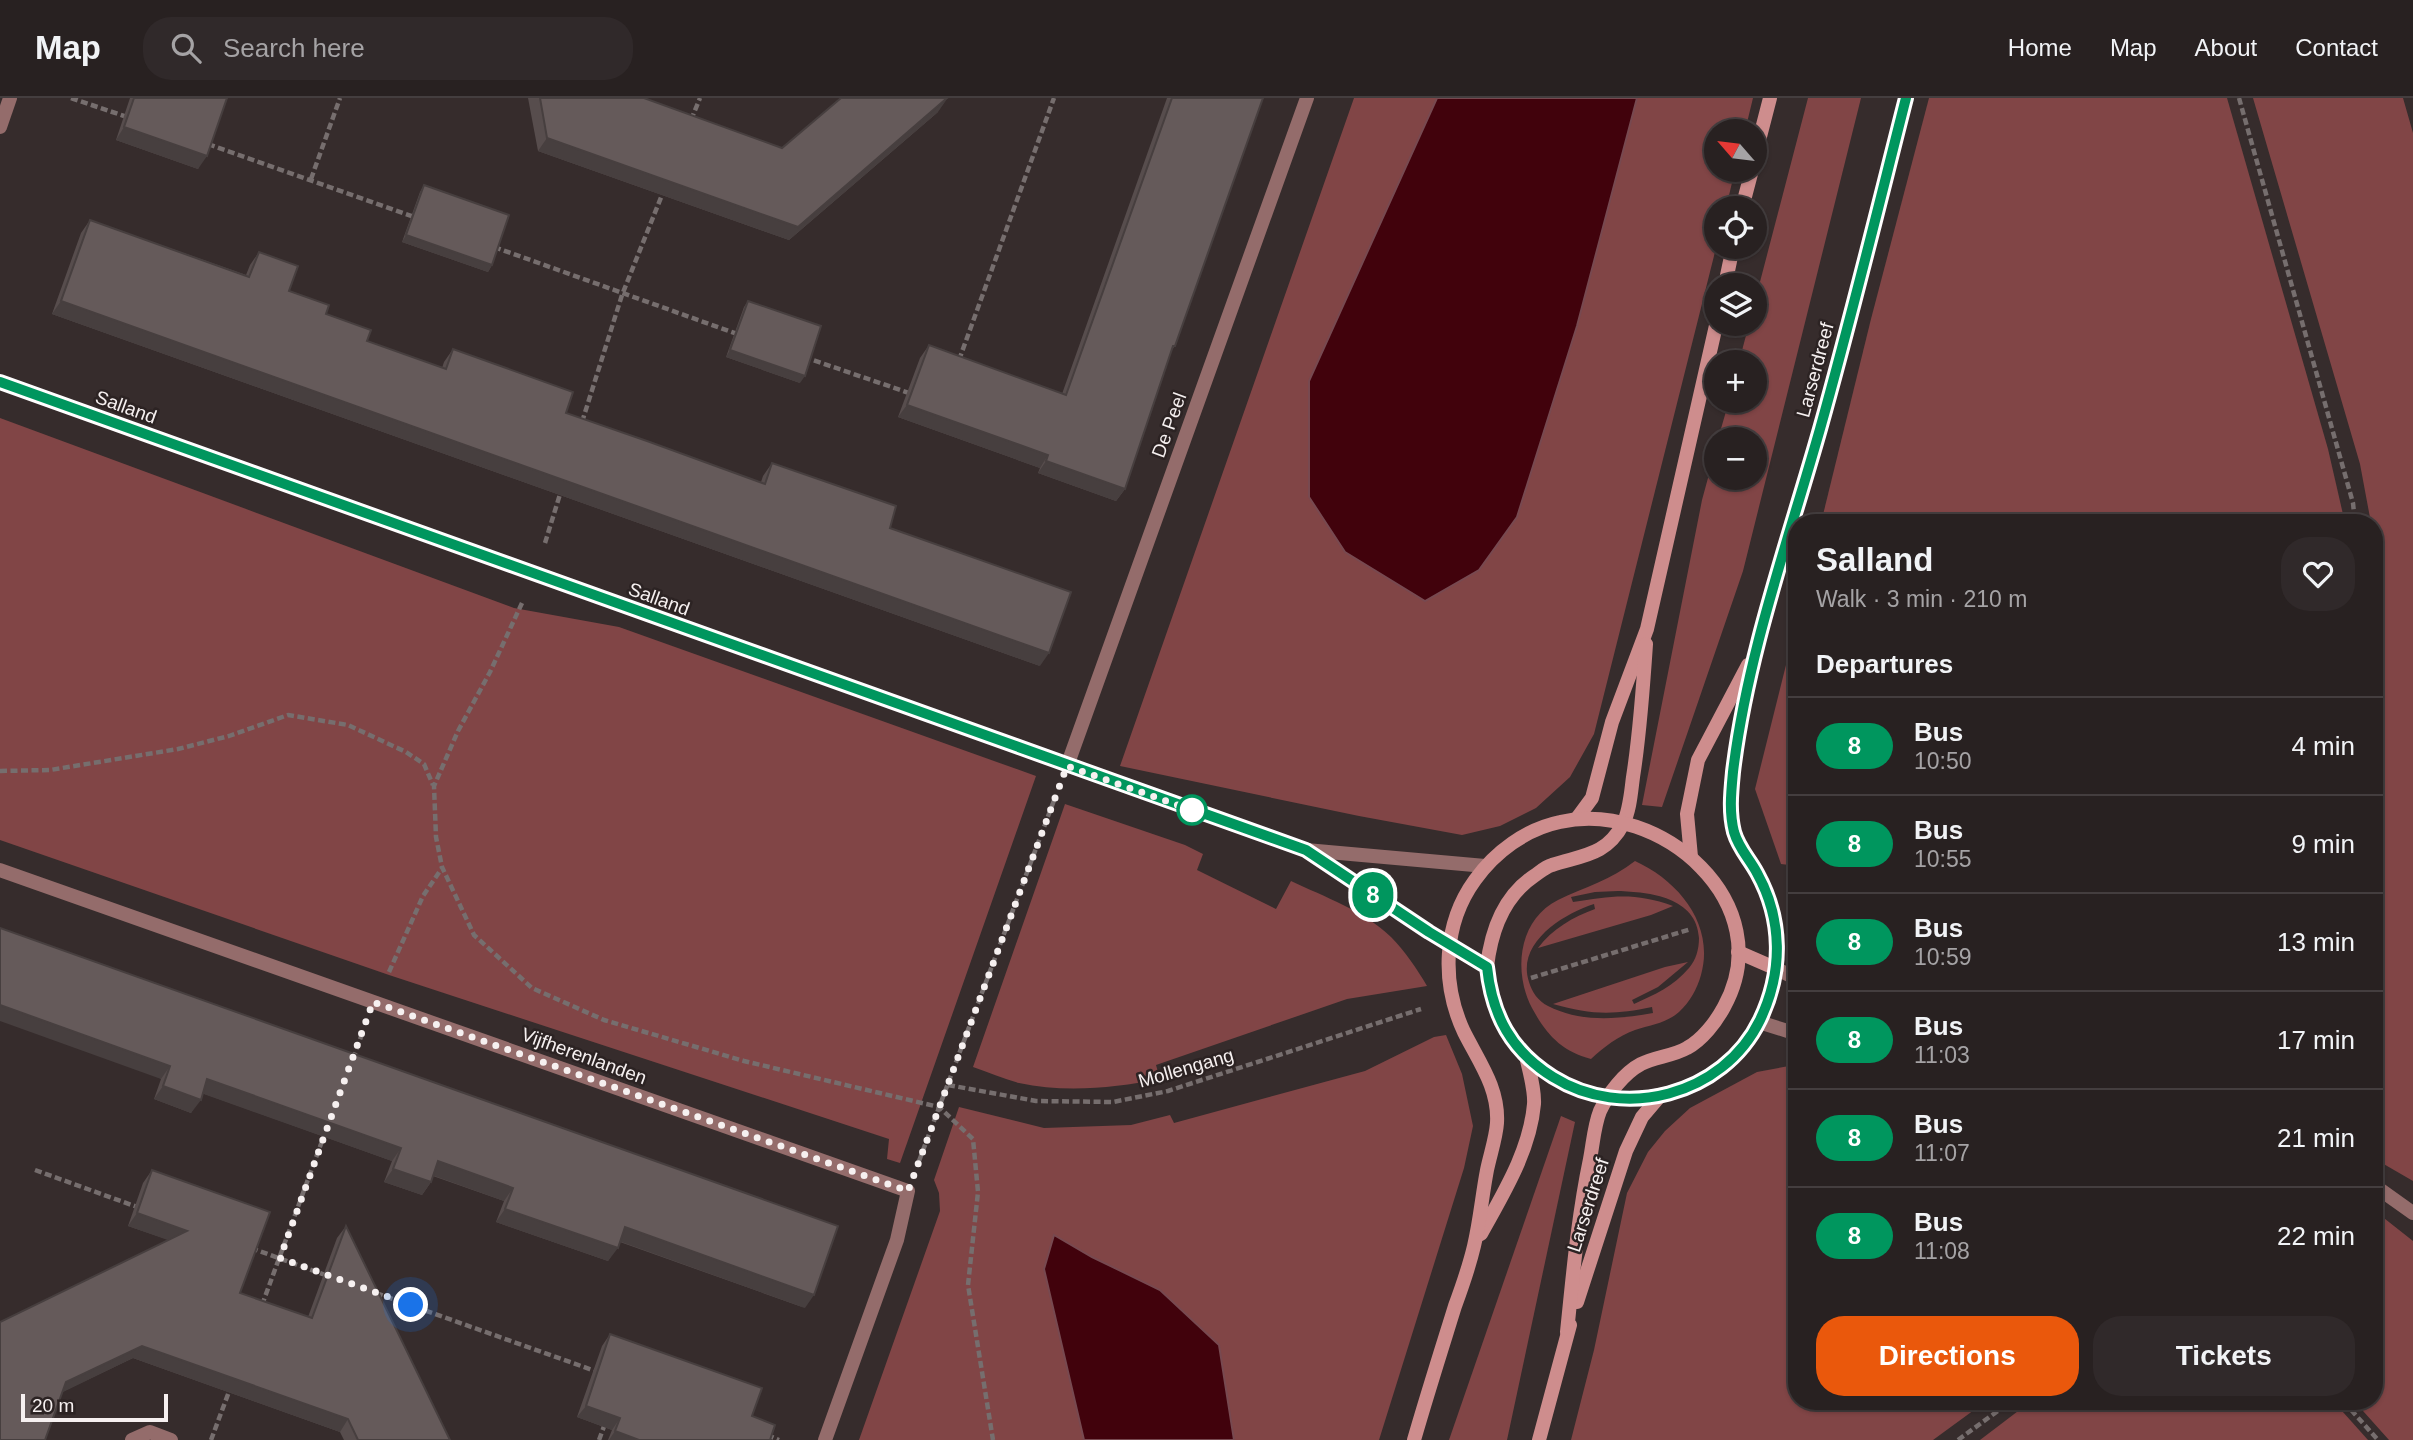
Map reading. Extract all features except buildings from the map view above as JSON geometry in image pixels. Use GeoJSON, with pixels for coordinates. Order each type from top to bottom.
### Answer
{"type":"FeatureCollection","features":[{"type":"Feature","properties":{"kind":"main road"},"geometry":{"type":"LineString","coordinates":[[1765,119],[1770,98]]}},
{"type":"Feature","properties":{"kind":"main road","name":"Larserdreef"},"geometry":{"type":"LineString","coordinates":[[1795,514],[1821,426],[1906,98]]}},
{"type":"Feature","properties":{"kind":"main road"},"geometry":{"type":"LineString","coordinates":[[1578,817],[1591,798],[1612,722],[1647,629],[1714,336]]}},
{"type":"Feature","properties":{"kind":"main road","name":"Larserdreef"},"geometry":{"type":"LineString","coordinates":[[1777,969],[1775,918],[1756,870],[1740,849],[1730,810],[1733,772],[1755,651],[1788,538]]}},
{"type":"Feature","properties":{"kind":"main road"},"geometry":{"type":"LineString","coordinates":[[1647,629],[1642,719],[1624,823],[1610,842],[1594,853],[1549,865],[1529,879],[1511,897],[1498,918],[1490,942],[1487,967],[1489,992],[1497,1015],[1510,1037],[1526,1056],[1556,1079],[1607,1097],[1659,1097],[1684,1090],[1706,1078],[1745,1044],[1759,1023],[1770,997],[1777,969],[1738,952]]}},
{"type":"Feature","properties":{"kind":"main road","name":"Larserdreef"},"geometry":{"type":"LineString","coordinates":[[1691,857],[1687,814],[1698,760],[1755,651]]}},
{"type":"Feature","properties":{"kind":"main road"},"geometry":{"type":"LineString","coordinates":[[1414,1440],[1474,1247],[1497,1123],[1495,1091],[1463,1029],[1448,975],[1449,944],[1455,916],[1468,890],[1485,866],[1505,848],[1552,823],[1578,817],[1602,818],[1649,831],[1671,842],[1691,857],[1710,877],[1725,900],[1735,926],[1738,952],[1735,981],[1725,1007],[1709,1030],[1688,1048],[1642,1063],[1607,1097]]}},
{"type":"Feature","properties":{"kind":"main road"},"geometry":{"type":"LineString","coordinates":[[1449,944],[1487,967]]}},
{"type":"Feature","properties":{"kind":"main road"},"geometry":{"type":"LineString","coordinates":[[1474,1247],[1515,1171],[1528,1133],[1534,1102],[1526,1056]]}},
{"type":"Feature","properties":{"kind":"main road","name":"Larserdreef"},"geometry":{"type":"LineString","coordinates":[[1567,1332],[1581,1198],[1599,1115],[1607,1097]]}},
{"type":"Feature","properties":{"kind":"main road","name":"Larserdreef"},"geometry":{"type":"LineString","coordinates":[[1539,1440],[1567,1332],[1626,1151],[1642,1117],[1659,1097]]}},
{"type":"Feature","properties":{"kind":"street"},"geometry":{"type":"LineString","coordinates":[[0,127],[10,98]]}},
{"type":"Feature","properties":{"kind":"street","name":"De Peel"},"geometry":{"type":"LineString","coordinates":[[1067,766],[1307,98]]}},
{"type":"Feature","properties":{"kind":"street","name":"Salland"},"geometry":{"type":"LineString","coordinates":[[0,382],[1306,850],[1449,944]]}},
{"type":"Feature","properties":{"kind":"street","name":"Salland"},"geometry":{"type":"LineString","coordinates":[[1306,850],[1485,866]]}},
{"type":"Feature","properties":{"kind":"street","name":"Vijfherenlanden"},"geometry":{"type":"LineString","coordinates":[[0,870],[908,1191]]}},
{"type":"Feature","properties":{"kind":"street"},"geometry":{"type":"LineString","coordinates":[[1777,969],[1788,974]]}},
{"type":"Feature","properties":{"kind":"street"},"geometry":{"type":"LineString","coordinates":[[1759,1023],[1788,1031]]}},
{"type":"Feature","properties":{"kind":"street"},"geometry":{"type":"LineString","coordinates":[[825,1440],[897,1240],[908,1191]]}},
{"type":"Feature","properties":{"kind":"street"},"geometry":{"type":"LineString","coordinates":[[2383,1192],[2413,1213]]}},
{"type":"Feature","properties":{"kind":"street"},"geometry":{"type":"LineString","coordinates":[[132,1440],[150,1432],[171,1440]]}},
{"type":"Feature","properties":{"kind":"path"},"geometry":{"type":"LineString","coordinates":[[71,98],[134,119]]}},
{"type":"Feature","properties":{"kind":"path"},"geometry":{"type":"LineString","coordinates":[[311,179],[340,98]]}},
{"type":"Feature","properties":{"kind":"path"},"geometry":{"type":"LineString","coordinates":[[690,122],[700,98]]}},
{"type":"Feature","properties":{"kind":"path"},"geometry":{"type":"LineString","coordinates":[[957,366],[1054,98]]}},
{"type":"Feature","properties":{"kind":"path"},"geometry":{"type":"LineString","coordinates":[[2239,98],[2353,503],[2354,514]]}},
{"type":"Feature","properties":{"kind":"path"},"geometry":{"type":"LineString","coordinates":[[197,141],[311,179],[415,218]]}},
{"type":"Feature","properties":{"kind":"path"},"geometry":{"type":"LineString","coordinates":[[581,428],[622,295],[666,184]]}},
{"type":"Feature","properties":{"kind":"path"},"geometry":{"type":"LineString","coordinates":[[492,247],[750,339]]}},
{"type":"Feature","properties":{"kind":"path"},"geometry":{"type":"LineString","coordinates":[[802,356],[917,396]]}},
{"type":"Feature","properties":{"kind":"path"},"geometry":{"type":"LineString","coordinates":[[434,786],[458,731],[490,672],[536,575],[564,482]]}},
{"type":"Feature","properties":{"kind":"path"},"geometry":{"type":"LineString","coordinates":[[0,771],[50,770],[178,749],[229,736],[288,715],[348,725],[406,752],[424,764],[434,786],[436,837],[442,867],[474,935],[532,988],[604,1020],[731,1057],[939,1107],[972,1139],[978,1192],[968,1285],[993,1440]]}},
{"type":"Feature","properties":{"kind":"path"},"geometry":{"type":"LineString","coordinates":[[908,1191],[1067,766]]}},
{"type":"Feature","properties":{"kind":"path"},"geometry":{"type":"LineString","coordinates":[[350,1066],[373,1002],[402,947],[423,896],[442,867]]}},
{"type":"Feature","properties":{"kind":"path"},"geometry":{"type":"LineString","coordinates":[[1531,978],[1691,929]]}},
{"type":"Feature","properties":{"kind":"path","name":"Mollengang"},"geometry":{"type":"LineString","coordinates":[[948,1085],[1036,1101],[1113,1102],[1168,1091],[1424,1008]]}},
{"type":"Feature","properties":{"kind":"path"},"geometry":{"type":"LineString","coordinates":[[260,1310],[327,1130]]}},
{"type":"Feature","properties":{"kind":"path"},"geometry":{"type":"LineString","coordinates":[[35,1170],[151,1212]]}},
{"type":"Feature","properties":{"kind":"path"},"geometry":{"type":"LineString","coordinates":[[241,1244],[332,1277]]}},
{"type":"Feature","properties":{"kind":"path"},"geometry":{"type":"LineString","coordinates":[[371,1291],[607,1376]]}},
{"type":"Feature","properties":{"kind":"path"},"geometry":{"type":"LineString","coordinates":[[211,1440],[230,1388]]}},
{"type":"Feature","properties":{"kind":"path"},"geometry":{"type":"LineString","coordinates":[[1958,1440],[1999,1410]]}},
{"type":"Feature","properties":{"kind":"path"},"geometry":{"type":"LineString","coordinates":[[2351,1410],[2378,1440]]}},
{"type":"Feature","properties":{"kind":"path"},"geometry":{"type":"LineString","coordinates":[[599,1440],[608,1416]]}},
{"type":"Feature","properties":{"kind":"path"},"geometry":{"type":"LineString","coordinates":[[755,1431],[779,1440]]}},
{"type":"Feature","properties":{"kind":"shaded area"},"geometry":{"type":"Polygon","coordinates":[[[1354,98],[1437,98],[1309,381],[1517,517],[1577,326],[1637,98],[1753,98],[1748,119],[1704,119],[1704,182],[1732,182],[1729,196],[1704,196],[1704,259],[1713,259],[1710,273],[1704,273],[1704,296],[1594,734],[1570,777],[1536,808],[1500,826],[1462,835],[1120,766],[1354,98]]]}},
{"type":"Feature","properties":{"kind":"shaded area"},"geometry":{"type":"Polygon","coordinates":[[[1437,98],[1637,98],[1577,326],[1517,517],[1479,570],[1425,601],[1345,552],[1309,497],[1309,381],[1437,98]]]}},
{"type":"Feature","properties":{"kind":"shaded area"},"geometry":{"type":"Polygon","coordinates":[[[1808,98],[1861,98],[1767,475],[1767,427],[1721,427],[1726,413],[1767,413],[1767,350],[1742,350],[1746,336],[1767,336],[1767,273],[1762,273],[1808,98]]]}},
{"type":"Feature","properties":{"kind":"shaded area"},"geometry":{"type":"Polygon","coordinates":[[[1929,98],[2227,98],[2328,449],[2343,514],[1823,514],[1929,98]]]}},
{"type":"Feature","properties":{"kind":"shaded area"},"geometry":{"type":"Polygon","coordinates":[[[2253,98],[2403,98],[2413,133],[2413,1181],[2383,1164],[2383,514],[2369,514],[2360,464],[2253,98]]]}},
{"type":"Feature","properties":{"kind":"shaded area"},"geometry":{"type":"Polygon","coordinates":[[[0,418],[514,608],[619,627],[1036,776],[900,1163],[887,1159],[889,1139],[389,975],[0,840],[0,418]]]}},
{"type":"Feature","properties":{"kind":"shaded area"},"geometry":{"type":"Polygon","coordinates":[[[1705,490],[1763,490],[1743,571],[1662,807],[1642,805],[1705,490]]]}},
{"type":"Feature","properties":{"kind":"shaded area"},"geometry":{"type":"Polygon","coordinates":[[[1788,657],[1788,865],[1781,864],[1755,789],[1788,657]]]}},
{"type":"Feature","properties":{"kind":"shaded area"},"geometry":{"type":"Polygon","coordinates":[[[1065,804],[1185,845],[1203,854],[1197,870],[1276,909],[1291,881],[1344,905],[1391,937],[1427,986],[1347,999],[1156,1065],[1160,1079],[1107,1087],[1054,1088],[1019,1083],[973,1067],[1065,804]]]}},
{"type":"Feature","properties":{"kind":"shaded area"},"geometry":{"type":"Polygon","coordinates":[[[1635,861],[1651,870],[1666,880],[1690,907],[1703,939],[1701,975],[1690,1000],[1674,1016],[1623,1035],[1591,1059],[1580,1056],[1555,1040],[1537,1017],[1522,979],[1523,948],[1534,920],[1545,909],[1558,900],[1626,868],[1635,861]],[[1618,891],[1571,897],[1573,902],[1635,897],[1673,906],[1538,948],[1564,924],[1595,909],[1594,904],[1556,923],[1545,932],[1529,955],[1527,968],[1530,986],[1541,1002],[1561,1011],[1587,1017],[1614,1018],[1653,1013],[1652,1007],[1602,1013],[1553,1004],[1688,962],[1658,987],[1632,1000],[1634,1004],[1670,985],[1691,965],[1697,954],[1699,938],[1696,924],[1690,914],[1681,905],[1657,895],[1618,891]]]}},
{"type":"Feature","properties":{"kind":"shaded area"},"geometry":{"type":"Polygon","coordinates":[[[1446,1035],[1462,1074],[1473,1126],[1464,1168],[1379,1440],[1234,1440],[1219,1345],[1092,1257],[1054,1235],[1044,1269],[1084,1440],[859,1440],[940,1211],[939,1193],[934,1180],[959,1107],[1044,1128],[1131,1125],[1170,1115],[1174,1123],[1365,1071],[1434,1037],[1446,1035]]]}},
{"type":"Feature","properties":{"kind":"shaded area"},"geometry":{"type":"Polygon","coordinates":[[[1788,1066],[1788,1410],[1974,1410],[1933,1440],[1571,1440],[1594,1350],[1627,1193],[1648,1152],[1665,1131],[1690,1108],[1757,1072],[1788,1066]]]}},
{"type":"Feature","properties":{"kind":"shaded area"},"geometry":{"type":"Polygon","coordinates":[[[1561,1116],[1575,1122],[1507,1440],[1449,1440],[1561,1116]]]}},
{"type":"Feature","properties":{"kind":"shaded area"},"geometry":{"type":"Polygon","coordinates":[[[2383,1217],[2413,1241],[2413,1440],[2389,1440],[2362,1410],[2383,1410],[2383,1217]]]}},
{"type":"Feature","properties":{"kind":"shaded area"},"geometry":{"type":"Polygon","coordinates":[[[1054,1235],[1160,1290],[1219,1345],[1234,1440],[1084,1440],[1044,1269],[1054,1235]]]}},
{"type":"Feature","properties":{"kind":"shaded area"},"geometry":{"type":"Polygon","coordinates":[[[2019,1410],[2341,1410],[2368,1440],[1980,1440],[2019,1410]]]}},
{"type":"Feature","properties":{"kind":"bus line","name":"8"},"geometry":{"type":"LineString","coordinates":[[1795,514],[1821,426],[1906,98]]}},
{"type":"Feature","properties":{"kind":"bus line","name":"8"},"geometry":{"type":"LineString","coordinates":[[0,382],[1306,850],[1487,967],[1489,992],[1497,1015],[1510,1037],[1540,1068],[1573,1087],[1607,1097],[1626,1099],[1659,1097],[1684,1090],[1706,1078],[1745,1044],[1759,1023],[1770,997],[1777,969],[1775,918],[1756,870],[1740,849],[1730,810],[1733,772],[1755,651],[1788,538]]}},
{"type":"Feature","properties":{"kind":"route"},"geometry":{"type":"LineString","coordinates":[[411,1305],[280,1258],[373,1002],[908,1191],[1067,766],[1192,810]]}}]}
